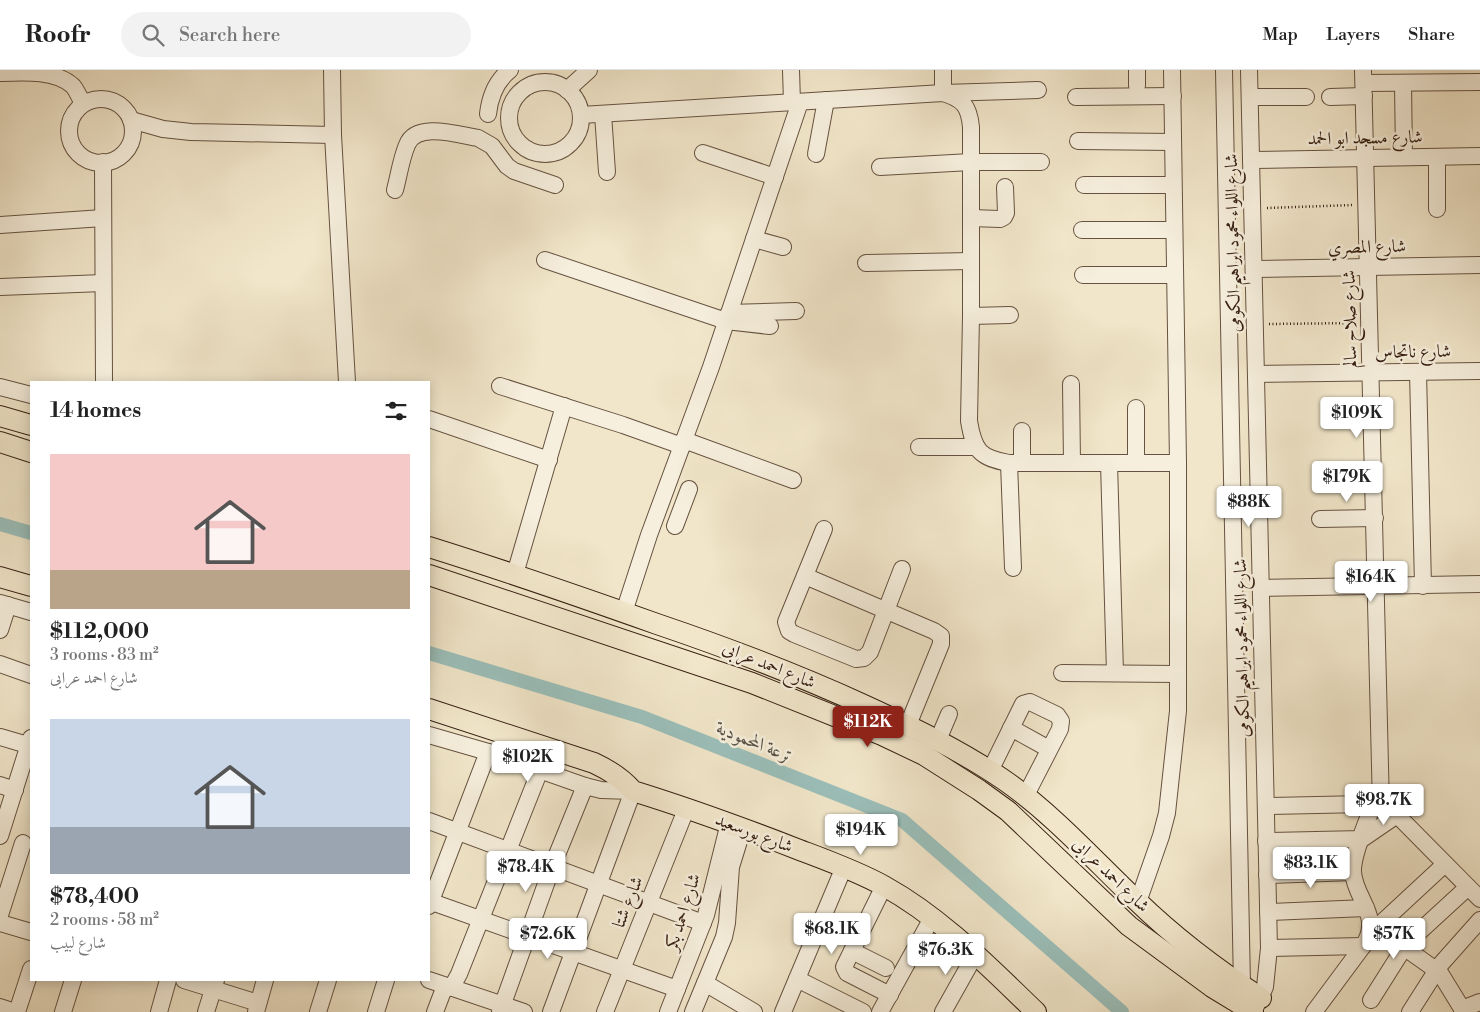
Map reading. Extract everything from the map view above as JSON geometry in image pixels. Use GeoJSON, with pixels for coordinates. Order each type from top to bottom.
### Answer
{"type":"FeatureCollection","features":[{"type":"Feature","properties":{"kind":"main road"},"geometry":{"type":"LineString","coordinates":[[0,416],[30,425]]}},
{"type":"Feature","properties":{"kind":"main road"},"geometry":{"type":"LineString","coordinates":[[0,442],[30,452]]}},
{"type":"Feature","properties":{"kind":"main road","name":"شارع احمد عرابى"},"geometry":{"type":"LineString","coordinates":[[430,547],[515,574],[730,649],[908,725],[938,740],[1026,795],[1138,902],[1212,987],[1257,1005]]}},
{"type":"Feature","properties":{"kind":"main road","name":"شارع احمد عرابى"},"geometry":{"type":"LineString","coordinates":[[430,575],[752,683],[882,735],[924,755],[1008,811],[1129,926],[1242,986],[1257,1005]]}},
{"type":"Feature","properties":{"kind":"main road"},"geometry":{"type":"LineString","coordinates":[[0,577],[30,586]]}},
{"type":"Feature","properties":{"kind":"main road","name":"شارع بورسعيد"},"geometry":{"type":"LineString","coordinates":[[430,709],[594,764],[611,771],[633,791],[736,825],[844,867],[884,886],[932,918],[975,954],[1033,1011]]}},
{"type":"Feature","properties":{"kind":"street"},"geometry":{"type":"LineString","coordinates":[[332,70],[333,135],[347,381]]}},
{"type":"Feature","properties":{"kind":"street"},"geometry":{"type":"LineString","coordinates":[[567,90],[590,70]]}},
{"type":"Feature","properties":{"kind":"street"},"geometry":{"type":"LineString","coordinates":[[624,612],[663,496],[711,367],[775,177],[796,102],[791,70]]}},
{"type":"Feature","properties":{"kind":"street"},"geometry":{"type":"LineString","coordinates":[[942,70],[943,93]]}},
{"type":"Feature","properties":{"kind":"street"},"geometry":{"type":"LineString","coordinates":[[1138,902],[1167,813],[1178,711],[1178,463],[1172,70]]}},
{"type":"Feature","properties":{"kind":"street"},"geometry":{"type":"LineString","coordinates":[[1224,70],[1242,986]]}},
{"type":"Feature","properties":{"kind":"street","name":"شارع اللواء محمود ابراهيم الكومى"},"geometry":{"type":"LineString","coordinates":[[1249,70],[1269,948],[1267,975],[1257,1005]]}},
{"type":"Feature","properties":{"kind":"street"},"geometry":{"type":"LineString","coordinates":[[0,73],[62,72],[65,79],[73,86],[83,104]]}},
{"type":"Feature","properties":{"kind":"street"},"geometry":{"type":"LineString","coordinates":[[488,114],[492,92],[508,72],[520,92]]}},
{"type":"Feature","properties":{"kind":"street"},"geometry":{"type":"LineString","coordinates":[[1330,97],[1364,83],[1403,82],[1426,76],[1480,82]]}},
{"type":"Feature","properties":{"kind":"street"},"geometry":{"type":"LineString","coordinates":[[543,82],[556,84],[567,90],[577,101],[581,115],[578,131],[574,138],[569,144],[555,152],[539,154],[524,148],[513,136],[509,121],[511,105],[520,92],[530,85],[543,82]]}},
{"type":"Feature","properties":{"kind":"street"},"geometry":{"type":"LineString","coordinates":[[1403,82],[1404,157]]}},
{"type":"Feature","properties":{"kind":"street","name":"شارع صلاح سالم"},"geometry":{"type":"LineString","coordinates":[[1353,872],[1354,862],[1362,839],[1377,806],[1375,518],[1364,83]]}},
{"type":"Feature","properties":{"kind":"street"},"geometry":{"type":"LineString","coordinates":[[581,115],[943,93],[1038,90]]}},
{"type":"Feature","properties":{"kind":"street"},"geometry":{"type":"LineString","coordinates":[[943,93],[955,96],[964,104],[970,115],[971,316],[969,421],[971,434],[979,452],[986,457],[998,461],[1016,463],[1178,463]]}},
{"type":"Feature","properties":{"kind":"street"},"geometry":{"type":"LineString","coordinates":[[1076,97],[1173,96]]}},
{"type":"Feature","properties":{"kind":"street"},"geometry":{"type":"LineString","coordinates":[[1250,96],[1306,97]]}},
{"type":"Feature","properties":{"kind":"street"},"geometry":{"type":"LineString","coordinates":[[92,100],[111,100],[120,105],[131,120],[131,140],[121,156],[112,160],[103,162],[92,161],[83,157],[75,150],[70,140],[68,130],[70,120],[83,104],[92,100]]}},
{"type":"Feature","properties":{"kind":"street"},"geometry":{"type":"LineString","coordinates":[[816,154],[826,100]]}},
{"type":"Feature","properties":{"kind":"street"},"geometry":{"type":"LineString","coordinates":[[603,114],[607,172]]}},
{"type":"Feature","properties":{"kind":"street"},"geometry":{"type":"LineString","coordinates":[[131,120],[163,129],[184,132],[333,135]]}},
{"type":"Feature","properties":{"kind":"street"},"geometry":{"type":"LineString","coordinates":[[478,138],[511,130]]}},
{"type":"Feature","properties":{"kind":"street"},"geometry":{"type":"LineString","coordinates":[[395,190],[407,144],[420,132],[432,131],[478,138],[492,146],[507,166],[514,171],[555,185]]}},
{"type":"Feature","properties":{"kind":"street"},"geometry":{"type":"LineString","coordinates":[[1078,141],[1173,142]]}},
{"type":"Feature","properties":{"kind":"street"},"geometry":{"type":"LineString","coordinates":[[703,153],[775,177]]}},
{"type":"Feature","properties":{"kind":"street","name":"شارع مسجد ابو الحمد"},"geometry":{"type":"LineString","coordinates":[[1251,160],[1480,156]]}},
{"type":"Feature","properties":{"kind":"street"},"geometry":{"type":"LineString","coordinates":[[1437,157],[1437,209]]}},
{"type":"Feature","properties":{"kind":"street"},"geometry":{"type":"LineString","coordinates":[[103,162],[104,381]]}},
{"type":"Feature","properties":{"kind":"street"},"geometry":{"type":"LineString","coordinates":[[880,168],[971,162],[1041,162]]}},
{"type":"Feature","properties":{"kind":"street"},"geometry":{"type":"LineString","coordinates":[[1084,185],[1174,185]]}},
{"type":"Feature","properties":{"kind":"street"},"geometry":{"type":"LineString","coordinates":[[971,218],[1000,219],[1004,217],[1006,213],[1005,187]]}},
{"type":"Feature","properties":{"kind":"street"},"geometry":{"type":"LineString","coordinates":[[0,225],[103,218]]}},
{"type":"Feature","properties":{"kind":"street"},"geometry":{"type":"LineString","coordinates":[[1082,230],[1174,230]]}},
{"type":"Feature","properties":{"kind":"street"},"geometry":{"type":"LineString","coordinates":[[754,239],[783,247]]}},
{"type":"Feature","properties":{"kind":"street"},"geometry":{"type":"LineString","coordinates":[[545,260],[727,317],[770,326]]}},
{"type":"Feature","properties":{"kind":"street"},"geometry":{"type":"LineString","coordinates":[[866,263],[971,261]]}},
{"type":"Feature","properties":{"kind":"street","name":"شارع المصري"},"geometry":{"type":"LineString","coordinates":[[1254,269],[1480,265]]}},
{"type":"Feature","properties":{"kind":"street"},"geometry":{"type":"LineString","coordinates":[[1084,275],[1175,274]]}},
{"type":"Feature","properties":{"kind":"street"},"geometry":{"type":"LineString","coordinates":[[0,286],[103,283]]}},
{"type":"Feature","properties":{"kind":"street"},"geometry":{"type":"LineString","coordinates":[[727,317],[796,311]]}},
{"type":"Feature","properties":{"kind":"street"},"geometry":{"type":"LineString","coordinates":[[971,316],[1010,315]]}},
{"type":"Feature","properties":{"kind":"street","name":"شارع ناتجاس"},"geometry":{"type":"LineString","coordinates":[[1256,374],[1480,371]]}},
{"type":"Feature","properties":{"kind":"street"},"geometry":{"type":"LineString","coordinates":[[1418,372],[1423,586]]}},
{"type":"Feature","properties":{"kind":"street"},"geometry":{"type":"LineString","coordinates":[[1071,384],[1072,463]]}},
{"type":"Feature","properties":{"kind":"street"},"geometry":{"type":"LineString","coordinates":[[500,386],[683,443],[793,480]]}},
{"type":"Feature","properties":{"kind":"street"},"geometry":{"type":"LineString","coordinates":[[0,387],[30,395]]}},
{"type":"Feature","properties":{"kind":"street"},"geometry":{"type":"LineString","coordinates":[[515,574],[564,406]]}},
{"type":"Feature","properties":{"kind":"street"},"geometry":{"type":"LineString","coordinates":[[1136,408],[1136,463]]}},
{"type":"Feature","properties":{"kind":"street"},"geometry":{"type":"LineString","coordinates":[[430,419],[549,460]]}},
{"type":"Feature","properties":{"kind":"street"},"geometry":{"type":"LineString","coordinates":[[1013,568],[1016,463],[1022,431]]}},
{"type":"Feature","properties":{"kind":"street"},"geometry":{"type":"LineString","coordinates":[[919,447],[976,447]]}},
{"type":"Feature","properties":{"kind":"street"},"geometry":{"type":"LineString","coordinates":[[1109,463],[1114,673]]}},
{"type":"Feature","properties":{"kind":"street"},"geometry":{"type":"LineString","coordinates":[[663,496],[686,496],[675,526]]}},
{"type":"Feature","properties":{"kind":"street"},"geometry":{"type":"LineString","coordinates":[[1320,519],[1375,518]]}},
{"type":"Feature","properties":{"kind":"street"},"geometry":{"type":"LineString","coordinates":[[824,529],[786,622],[786,627],[794,634],[856,659],[864,658],[870,652],[902,569]]}},
{"type":"Feature","properties":{"kind":"street"},"geometry":{"type":"LineString","coordinates":[[805,576],[934,631],[941,636],[942,640],[908,725]]}},
{"type":"Feature","properties":{"kind":"street"},"geometry":{"type":"LineString","coordinates":[[1261,588],[1480,584]]}},
{"type":"Feature","properties":{"kind":"street"},"geometry":{"type":"LineString","coordinates":[[0,630],[4,604],[30,612]]}},
{"type":"Feature","properties":{"kind":"street"},"geometry":{"type":"LineString","coordinates":[[0,664],[30,675]]}},
{"type":"Feature","properties":{"kind":"street"},"geometry":{"type":"LineString","coordinates":[[1062,673],[1178,674]]}},
{"type":"Feature","properties":{"kind":"street"},"geometry":{"type":"LineString","coordinates":[[990,771],[1023,704],[1028,702],[1056,715],[1061,725],[1026,795]]}},
{"type":"Feature","properties":{"kind":"street"},"geometry":{"type":"LineString","coordinates":[[938,740],[949,714]]}},
{"type":"Feature","properties":{"kind":"street"},"geometry":{"type":"LineString","coordinates":[[1011,728],[1049,749]]}},
{"type":"Feature","properties":{"kind":"street","name":"شارع بورسعيد"},"geometry":{"type":"LineString","coordinates":[[430,735],[488,752],[585,786],[601,790],[633,791]]}},
{"type":"Feature","properties":{"kind":"street"},"geometry":{"type":"LineString","coordinates":[[0,737],[30,743],[7,787],[0,836],[27,845],[0,915]]}},
{"type":"Feature","properties":{"kind":"street"},"geometry":{"type":"LineString","coordinates":[[430,900],[488,752]]}},
{"type":"Feature","properties":{"kind":"street"},"geometry":{"type":"LineString","coordinates":[[435,1012],[441,994],[453,985],[459,974],[540,770]]}},
{"type":"Feature","properties":{"kind":"street"},"geometry":{"type":"LineString","coordinates":[[501,1008],[552,867],[585,786]]}},
{"type":"Feature","properties":{"kind":"street"},"geometry":{"type":"LineString","coordinates":[[550,1012],[633,791]]}},
{"type":"Feature","properties":{"kind":"street"},"geometry":{"type":"LineString","coordinates":[[1266,806],[1377,806],[1396,815],[1480,899]]}},
{"type":"Feature","properties":{"kind":"street","name":"شارع شتا"},"geometry":{"type":"LineString","coordinates":[[605,1012],[687,808]]}},
{"type":"Feature","properties":{"kind":"street"},"geometry":{"type":"LineString","coordinates":[[1266,840],[1362,839],[1396,815]]}},
{"type":"Feature","properties":{"kind":"street"},"geometry":{"type":"LineString","coordinates":[[430,821],[458,830],[649,903],[704,919],[727,918]]}},
{"type":"Feature","properties":{"kind":"street","name":"شارع احمد بكر"},"geometry":{"type":"LineString","coordinates":[[668,1012],[704,919],[736,825]]}},
{"type":"Feature","properties":{"kind":"street","name":"شارع احمد بكر"},"geometry":{"type":"LineString","coordinates":[[696,1011],[724,937],[736,825]]}},
{"type":"Feature","properties":{"kind":"street"},"geometry":{"type":"LineString","coordinates":[[1314,1012],[1363,946],[1373,926],[1444,864]]}},
{"type":"Feature","properties":{"kind":"street"},"geometry":{"type":"LineString","coordinates":[[783,1012],[844,867]]}},
{"type":"Feature","properties":{"kind":"street"},"geometry":{"type":"LineString","coordinates":[[1267,875],[1353,872],[1373,926],[1437,969],[1460,1010],[1480,1002]]}},
{"type":"Feature","properties":{"kind":"street"},"geometry":{"type":"LineString","coordinates":[[884,886],[844,967],[847,973],[890,995]]}},
{"type":"Feature","properties":{"kind":"street"},"geometry":{"type":"LineString","coordinates":[[1371,1000],[1404,948],[1468,887]]}},
{"type":"Feature","properties":{"kind":"street"},"geometry":{"type":"LineString","coordinates":[[710,898],[728,900]]}},
{"type":"Feature","properties":{"kind":"street"},"geometry":{"type":"LineString","coordinates":[[430,903],[480,919],[677,989]]}},
{"type":"Feature","properties":{"kind":"street"},"geometry":{"type":"LineString","coordinates":[[1268,912],[1366,908]]}},
{"type":"Feature","properties":{"kind":"street"},"geometry":{"type":"LineString","coordinates":[[880,1012],[932,918]]}},
{"type":"Feature","properties":{"kind":"street"},"geometry":{"type":"LineString","coordinates":[[1410,1012],[1437,969],[1480,920]]}},
{"type":"Feature","properties":{"kind":"street"},"geometry":{"type":"LineString","coordinates":[[0,923],[30,932]]}},
{"type":"Feature","properties":{"kind":"street"},"geometry":{"type":"LineString","coordinates":[[1269,948],[1363,946]]}},
{"type":"Feature","properties":{"kind":"street"},"geometry":{"type":"LineString","coordinates":[[852,951],[886,968]]}},
{"type":"Feature","properties":{"kind":"street"},"geometry":{"type":"LineString","coordinates":[[943,1012],[975,954]]}},
{"type":"Feature","properties":{"kind":"street"},"geometry":{"type":"LineString","coordinates":[[0,1007],[16,1012],[30,972]]}},
{"type":"Feature","properties":{"kind":"street"},"geometry":{"type":"LineString","coordinates":[[798,979],[863,1012]]}},
{"type":"Feature","properties":{"kind":"street"},"geometry":{"type":"LineString","coordinates":[[430,980],[501,1008],[524,1012]]}},
{"type":"Feature","properties":{"kind":"street"},"geometry":{"type":"LineString","coordinates":[[63,1012],[74,981]]}},
{"type":"Feature","properties":{"kind":"street"},"geometry":{"type":"LineString","coordinates":[[159,1012],[168,981]]}},
{"type":"Feature","properties":{"kind":"street"},"geometry":{"type":"LineString","coordinates":[[192,981],[215,984],[257,1007],[265,981]]}},
{"type":"Feature","properties":{"kind":"street"},"geometry":{"type":"LineString","coordinates":[[318,1012],[328,981]]}},
{"type":"Feature","properties":{"kind":"street"},"geometry":{"type":"LineString","coordinates":[[376,1012],[386,981]]}},
{"type":"Feature","properties":{"kind":"street"},"geometry":{"type":"LineString","coordinates":[[705,983],[754,1012]]}},
{"type":"Feature","properties":{"kind":"street"},"geometry":{"type":"LineString","coordinates":[[206,1012],[215,984]]}},
{"type":"Feature","properties":{"kind":"path"},"geometry":{"type":"LineString","coordinates":[[1252,209],[1367,205]]}},
{"type":"Feature","properties":{"kind":"path"},"geometry":{"type":"LineString","coordinates":[[1255,324],[1370,323]]}},
{"type":"Feature","properties":{"kind":"waterway","name":"ترعة المحمودية"},"geometry":{"type":"LineString","coordinates":[[0,524],[30,533]]}},
{"type":"Feature","properties":{"kind":"waterway","name":"ترعة المحمودية"},"geometry":{"type":"LineString","coordinates":[[430,653],[642,717],[902,820],[1122,1012]]}}]}
